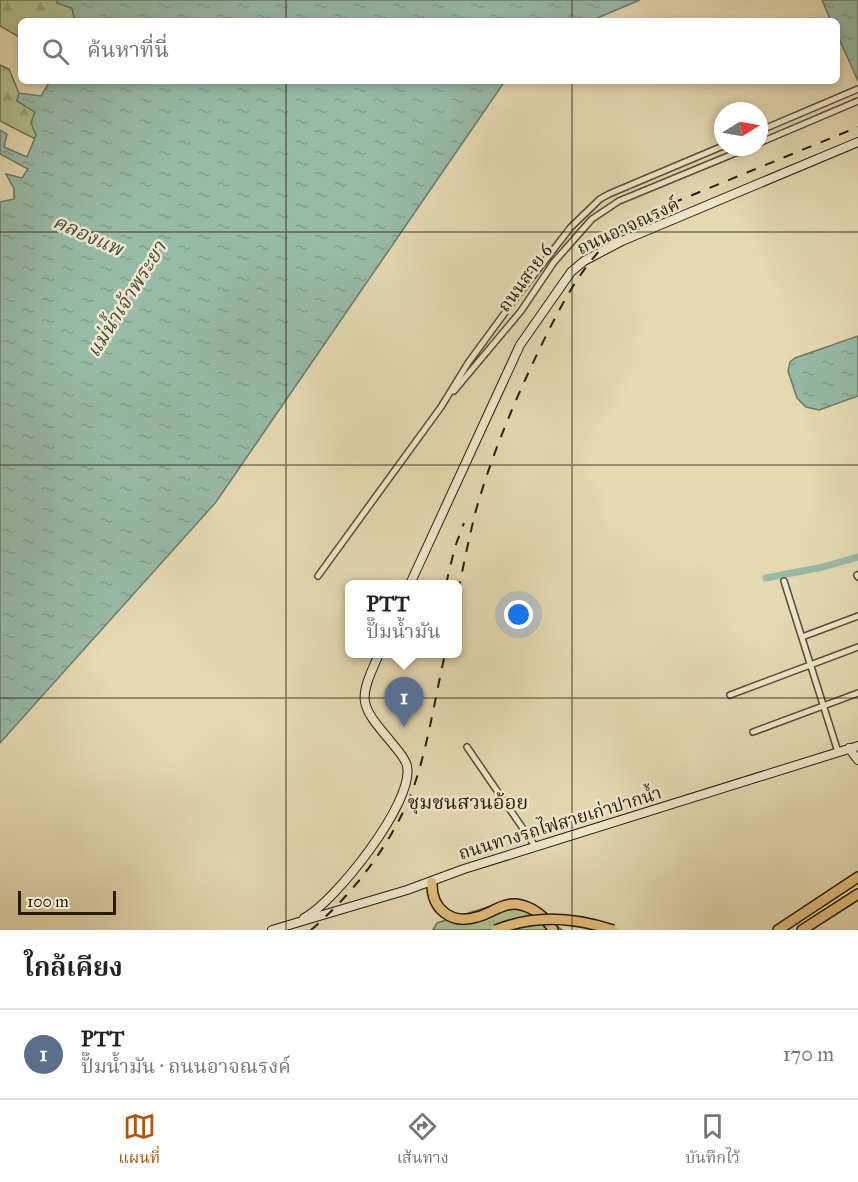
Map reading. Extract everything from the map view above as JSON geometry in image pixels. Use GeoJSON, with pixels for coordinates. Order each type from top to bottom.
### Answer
{"type":"FeatureCollection","features":[{"type":"Feature","properties":{"kind":"highway"},"geometry":{"type":"LineString","coordinates":[[778,930],[858,877]]}},
{"type":"Feature","properties":{"kind":"highway"},"geometry":{"type":"LineString","coordinates":[[432,882],[431,892],[435,904],[443,914],[464,920],[475,918],[500,907],[517,904],[536,912],[549,923],[553,930]]}},
{"type":"Feature","properties":{"kind":"highway"},"geometry":{"type":"LineString","coordinates":[[802,930],[858,894]]}},
{"type":"Feature","properties":{"kind":"highway"},"geometry":{"type":"LineString","coordinates":[[813,930],[829,913]]}},
{"type":"Feature","properties":{"kind":"highway"},"geometry":{"type":"LineString","coordinates":[[496,930],[546,918],[587,923],[613,930]]}},
{"type":"Feature","properties":{"kind":"street"},"geometry":{"type":"LineString","coordinates":[[768,127],[858,89]]}},
{"type":"Feature","properties":{"kind":"street"},"geometry":{"type":"LineString","coordinates":[[768,139],[858,101]]}},
{"type":"Feature","properties":{"kind":"street","name":"ถนนอาจณรงค์"},"geometry":{"type":"LineString","coordinates":[[412,580],[519,345],[571,272],[584,261],[609,247],[858,142]]}},
{"type":"Feature","properties":{"kind":"street","name":"ถนนสาย 6"},"geometry":{"type":"LineString","coordinates":[[441,407],[468,363],[512,303],[572,227],[593,205],[609,194],[714,150]]}},
{"type":"Feature","properties":{"kind":"street","name":"ถนนสาย 6"},"geometry":{"type":"LineString","coordinates":[[318,576],[441,407],[521,311],[554,262],[592,219],[619,201],[728,156]]}},
{"type":"Feature","properties":{"kind":"street"},"geometry":{"type":"LineString","coordinates":[[784,581],[838,752]]}},
{"type":"Feature","properties":{"kind":"street"},"geometry":{"type":"LineString","coordinates":[[802,637],[858,616]]}},
{"type":"Feature","properties":{"kind":"street"},"geometry":{"type":"LineString","coordinates":[[730,695],[858,647]]}},
{"type":"Feature","properties":{"kind":"street"},"geometry":{"type":"LineString","coordinates":[[292,924],[315,912],[357,867],[382,832],[400,800],[406,782],[408,768],[406,760],[374,723],[365,703],[364,687],[377,658]]}},
{"type":"Feature","properties":{"kind":"street"},"geometry":{"type":"LineString","coordinates":[[753,732],[858,693]]}},
{"type":"Feature","properties":{"kind":"street","name":"ถนนทางรถไฟสายเก่าปากน้ำ"},"geometry":{"type":"LineString","coordinates":[[272,930],[432,882],[464,868],[858,746]]}},
{"type":"Feature","properties":{"kind":"street"},"geometry":{"type":"LineString","coordinates":[[467,747],[535,846]]}},
{"type":"Feature","properties":{"kind":"street"},"geometry":{"type":"LineString","coordinates":[[849,748],[858,760]]}},
{"type":"Feature","properties":{"kind":"green space"},"geometry":{"type":"Polygon","coordinates":[[[0,0],[58,0],[57,3],[72,8],[74,18],[18,18],[18,36],[0,26],[0,0]]]}},
{"type":"Feature","properties":{"kind":"green space"},"geometry":{"type":"Polygon","coordinates":[[[0,65],[9,69],[19,93],[17,101],[35,112],[31,123],[36,135],[35,139],[0,121],[0,65]]]}},
{"type":"Feature","properties":{"kind":"green space"},"geometry":{"type":"Polygon","coordinates":[[[513,899],[534,908],[562,930],[433,930],[437,923],[513,899]]]}},
{"type":"Feature","properties":{"kind":"water"},"geometry":{"type":"Polygon","coordinates":[[[58,0],[640,0],[597,18],[74,18],[72,8],[57,3],[58,0]]]}},
{"type":"Feature","properties":{"kind":"water"},"geometry":{"type":"Polygon","coordinates":[[[822,0],[858,0],[858,81],[840,41],[840,18],[830,18],[822,0]]]}},
{"type":"Feature","properties":{"kind":"water"},"geometry":{"type":"Polygon","coordinates":[[[48,84],[503,84],[216,502],[0,743],[0,202],[14,199],[14,189],[6,174],[22,178],[28,169],[0,154],[0,130],[7,134],[4,147],[27,157],[36,135],[31,123],[35,112],[17,101],[19,93],[41,96],[48,84]]]}},
{"type":"Feature","properties":{"kind":"water"},"geometry":{"type":"Polygon","coordinates":[[[858,336],[858,396],[819,410],[806,407],[797,398],[788,371],[790,362],[795,358],[858,336]]]}},
{"type":"Feature","properties":{"kind":"waterway"},"geometry":{"type":"LineString","coordinates":[[766,578],[823,567],[858,557]]}},
{"type":"Feature","properties":{"kind":"railway"},"geometry":{"type":"LineString","coordinates":[[460,580],[476,510],[505,428],[560,309],[582,272],[596,255],[627,226],[646,214],[858,127]]}},
{"type":"Feature","properties":{"kind":"railway"},"geometry":{"type":"LineString","coordinates":[[447,580],[464,523]]}},
{"type":"Feature","properties":{"kind":"railway"},"geometry":{"type":"LineString","coordinates":[[311,930],[342,900],[371,866],[405,809],[423,756],[444,658]]}},
{"type":"Feature","properties":{"kind":"place","name":"PTT"},"geometry":{"type":"Point","coordinates":[404,727]}},
{"type":"Feature","properties":{"kind":"district","name":"ชุมชนสวนอ้อย"},"geometry":{"type":"Point","coordinates":[468,802]}},
{"type":"Feature","properties":{"kind":"water label","name":"คลองแพ"},"geometry":{"type":"Point","coordinates":[88,235]}},
{"type":"Feature","properties":{"kind":"water label","name":"แม่น้ำเจ้าพระยา"},"geometry":{"type":"Point","coordinates":[126,299]}}]}
